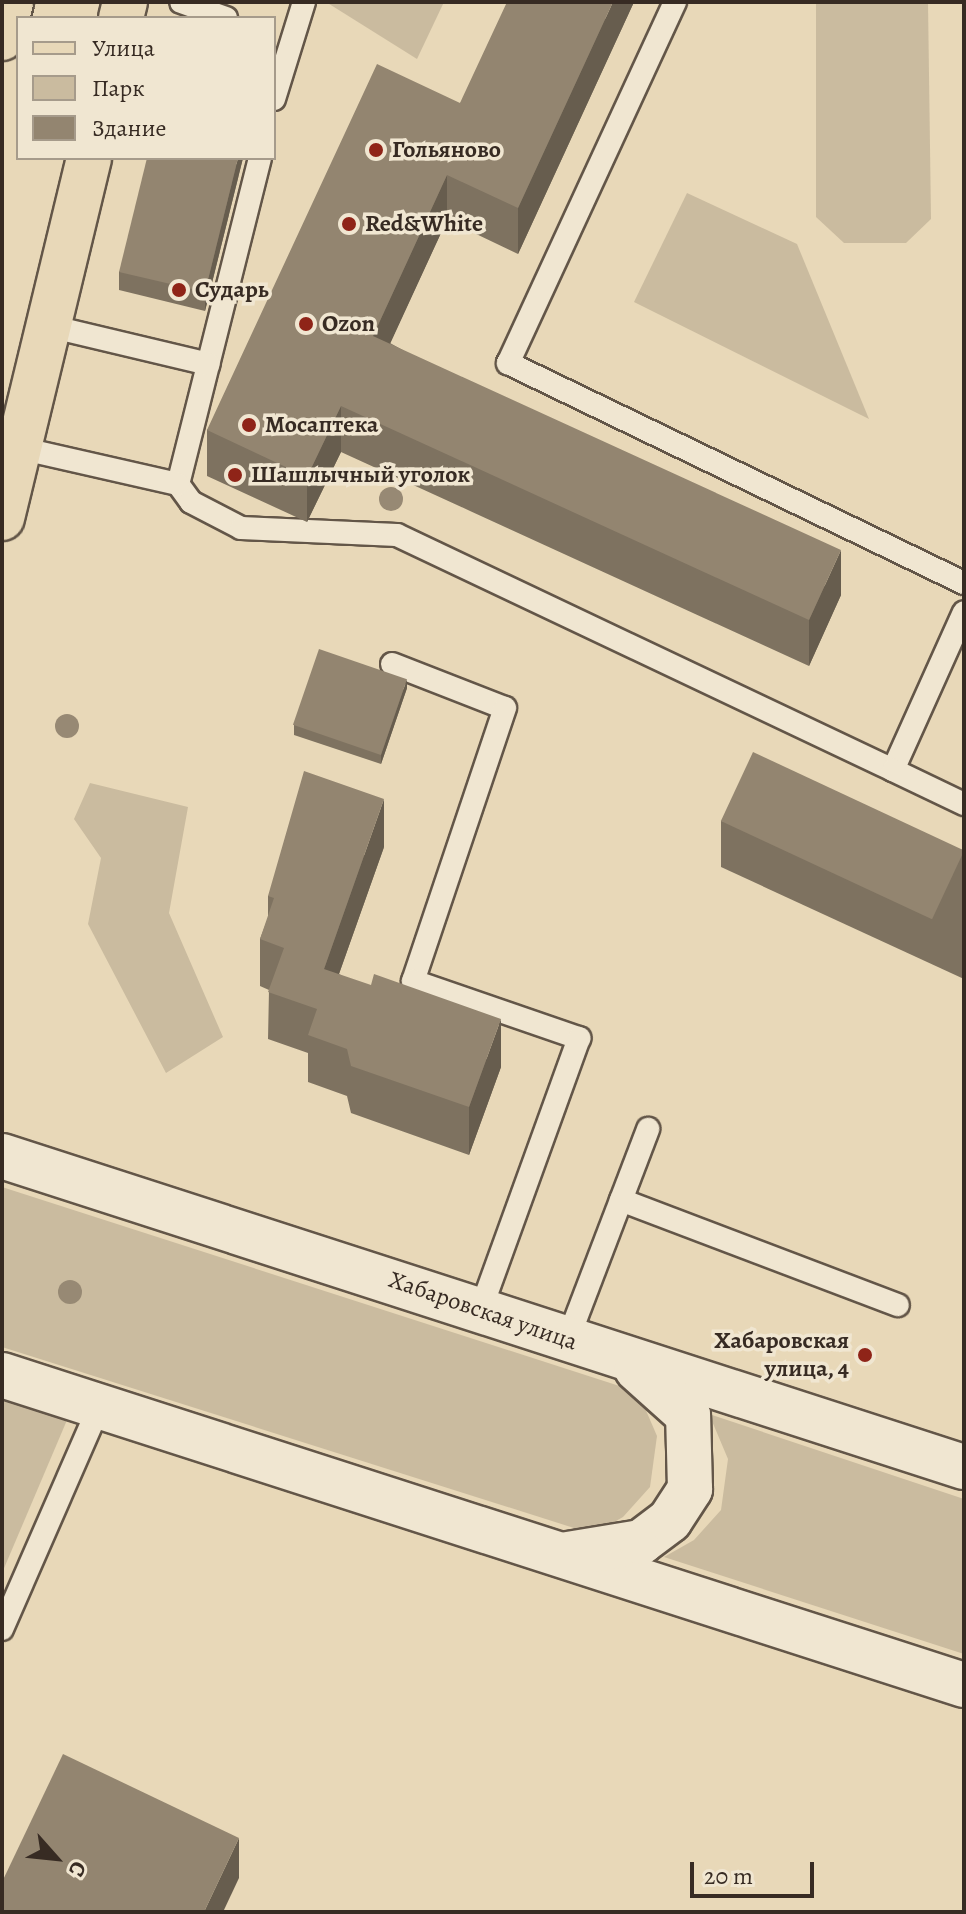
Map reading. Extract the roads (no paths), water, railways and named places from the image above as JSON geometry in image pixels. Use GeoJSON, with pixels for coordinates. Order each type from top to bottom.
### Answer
{"type":"FeatureCollection","features":[{"type":"Feature","properties":{"kind":"main road"},"geometry":{"type":"LineString","coordinates":[[2,38],[11,2]]}},
{"type":"Feature","properties":{"kind":"main road"},"geometry":{"type":"LineString","coordinates":[[2,518],[89,160]]}},
{"type":"Feature","properties":{"kind":"main road","name":"Хабаровская улица"},"geometry":{"type":"LineString","coordinates":[[2,1156],[964,1467]]}},
{"type":"Feature","properties":{"kind":"main road"},"geometry":{"type":"LineString","coordinates":[[558,1555],[641,1542],[670,1520],[690,1489],[688,1415],[618,1356]]}},
{"type":"Feature","properties":{"kind":"main road"},"geometry":{"type":"LineString","coordinates":[[2,1375],[964,1685]]}},
{"type":"Feature","properties":{"kind":"lane"},"geometry":{"type":"LineString","coordinates":[[181,2],[220,16]]}},
{"type":"Feature","properties":{"kind":"lane"},"geometry":{"type":"LineString","coordinates":[[276,82],[281,38],[304,2]]}},
{"type":"Feature","properties":{"kind":"lane"},"geometry":{"type":"LineString","coordinates":[[675,2],[508,363],[964,583]]}},
{"type":"Feature","properties":{"kind":"lane"},"geometry":{"type":"LineString","coordinates":[[178,484],[260,160]]}},
{"type":"Feature","properties":{"kind":"lane"},"geometry":{"type":"LineString","coordinates":[[49,326],[209,364]]}},
{"type":"Feature","properties":{"kind":"lane"},"geometry":{"type":"LineString","coordinates":[[19,448],[178,484],[191,502],[241,528],[397,535],[964,804]]}},
{"type":"Feature","properties":{"kind":"lane"},"geometry":{"type":"LineString","coordinates":[[893,770],[964,612]]}},
{"type":"Feature","properties":{"kind":"lane"},"geometry":{"type":"LineString","coordinates":[[392,664],[505,708],[413,981],[579,1038],[480,1311]]}},
{"type":"Feature","properties":{"kind":"lane"},"geometry":{"type":"LineString","coordinates":[[568,1339],[648,1129]]}},
{"type":"Feature","properties":{"kind":"lane"},"geometry":{"type":"LineString","coordinates":[[621,1200],[898,1305]]}},
{"type":"Feature","properties":{"kind":"lane"},"geometry":{"type":"LineString","coordinates":[[2,1629],[99,1407]]}},
{"type":"Feature","properties":{"kind":"place","name":"Гольяново"},"geometry":{"type":"Point","coordinates":[376,150]}},
{"type":"Feature","properties":{"kind":"place","name":"Red&White"},"geometry":{"type":"Point","coordinates":[349,224]}},
{"type":"Feature","properties":{"kind":"place","name":"Сударь"},"geometry":{"type":"Point","coordinates":[179,290]}},
{"type":"Feature","properties":{"kind":"place","name":"Ozon"},"geometry":{"type":"Point","coordinates":[306,324]}},
{"type":"Feature","properties":{"kind":"place","name":"Мосаптека"},"geometry":{"type":"Point","coordinates":[249,425]}},
{"type":"Feature","properties":{"kind":"place","name":"Шашлычный уголок"},"geometry":{"type":"Point","coordinates":[235,475]}},
{"type":"Feature","properties":{"kind":"place","name":"Хабаровская улица, 4"},"geometry":{"type":"Point","coordinates":[865,1355]}}]}
